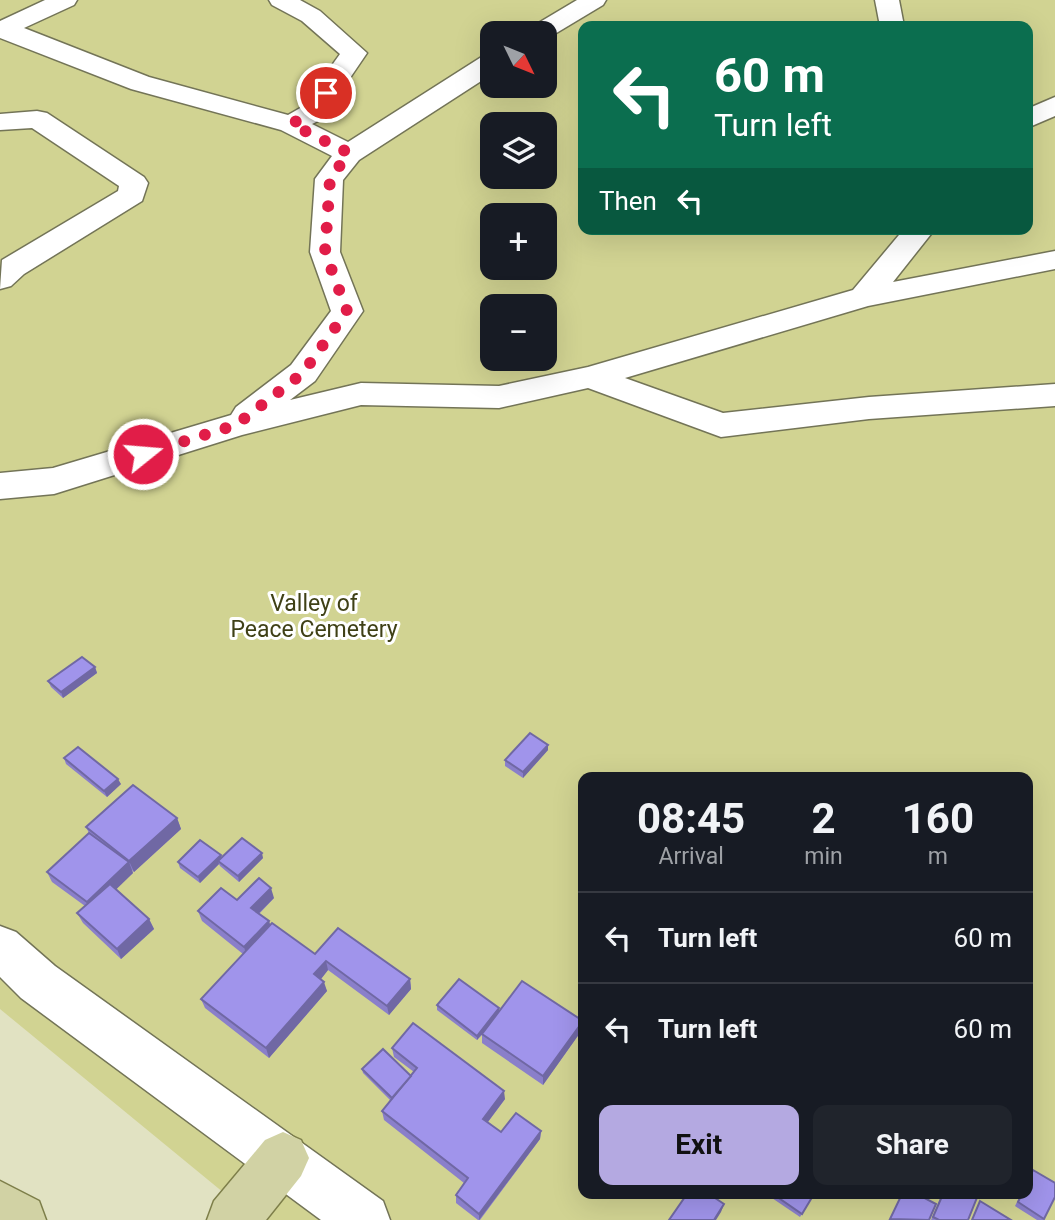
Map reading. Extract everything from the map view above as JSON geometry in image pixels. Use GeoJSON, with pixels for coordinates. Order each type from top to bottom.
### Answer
{"type":"FeatureCollection","features":[{"type":"Feature","properties":{"kind":"main road"},"geometry":{"type":"LineString","coordinates":[[233,1220],[283,1158]]}},
{"type":"Feature","properties":{"kind":"main road"},"geometry":{"type":"LineString","coordinates":[[0,1207],[20,1220]]}},
{"type":"Feature","properties":{"kind":"main road"},"geometry":{"type":"LineString","coordinates":[[0,1213],[5,1220]]}},
{"type":"Feature","properties":{"kind":"street"},"geometry":{"type":"LineString","coordinates":[[1,29],[65,0]]}},
{"type":"Feature","properties":{"kind":"street"},"geometry":{"type":"LineString","coordinates":[[281,0],[311,16],[354,53],[312,113],[291,124]]}},
{"type":"Feature","properties":{"kind":"street"},"geometry":{"type":"LineString","coordinates":[[557,22],[594,0]]}},
{"type":"Feature","properties":{"kind":"street"},"geometry":{"type":"LineString","coordinates":[[887,0],[891,21]]}},
{"type":"Feature","properties":{"kind":"street"},"geometry":{"type":"LineString","coordinates":[[1,29],[140,83],[291,124],[349,153]]}},
{"type":"Feature","properties":{"kind":"street"},"geometry":{"type":"LineString","coordinates":[[236,425],[303,373],[347,311],[325,252],[330,179],[349,153],[480,70]]}},
{"type":"Feature","properties":{"kind":"street"},"geometry":{"type":"LineString","coordinates":[[1033,117],[1055,105]]}},
{"type":"Feature","properties":{"kind":"street"},"geometry":{"type":"LineString","coordinates":[[0,122],[37,119],[134,183],[132,195],[13,267],[0,279]]}},
{"type":"Feature","properties":{"kind":"street"},"geometry":{"type":"LineString","coordinates":[[864,297],[915,235]]}},
{"type":"Feature","properties":{"kind":"street"},"geometry":{"type":"LineString","coordinates":[[0,486],[54,481],[236,425],[361,394],[499,397],[590,377],[864,297],[1055,261]]}},
{"type":"Feature","properties":{"kind":"street"},"geometry":{"type":"LineString","coordinates":[[590,377],[721,425],[869,408],[1049,400]]}},
{"type":"Feature","properties":{"kind":"street"},"geometry":{"type":"LineString","coordinates":[[0,947],[38,982],[283,1158],[364,1220]]}},
{"type":"Feature","properties":{"kind":"green space","name":"Valley of Peace Cemetery"},"geometry":{"type":"Polygon","coordinates":[[[0,0],[1055,0],[1055,1220],[257,1220],[0,1009],[0,0]]]}},
{"type":"Feature","properties":{"kind":"building"},"geometry":{"type":"Polygon","coordinates":[[[82,657],[95,667],[61,692],[48,681],[82,657]]]}},
{"type":"Feature","properties":{"kind":"building"},"geometry":{"type":"Polygon","coordinates":[[[530,733],[548,745],[523,772],[505,760],[530,733]]]}},
{"type":"Feature","properties":{"kind":"building"},"geometry":{"type":"Polygon","coordinates":[[[78,747],[118,779],[104,791],[64,758],[78,747]]]}},
{"type":"Feature","properties":{"kind":"building"},"geometry":{"type":"Polygon","coordinates":[[[133,785],[177,818],[129,861],[86,827],[133,785]]]}},
{"type":"Feature","properties":{"kind":"building"},"geometry":{"type":"Polygon","coordinates":[[[89,833],[129,862],[87,902],[47,872],[89,833]]]}},
{"type":"Feature","properties":{"kind":"building"},"geometry":{"type":"Polygon","coordinates":[[[242,838],[262,853],[238,876],[218,861],[242,838]]]}},
{"type":"Feature","properties":{"kind":"building"},"geometry":{"type":"Polygon","coordinates":[[[200,840],[221,855],[198,877],[178,862],[200,840]]]}},
{"type":"Feature","properties":{"kind":"building"},"geometry":{"type":"Polygon","coordinates":[[[259,878],[271,888],[251,908],[269,921],[244,947],[198,911],[221,888],[237,900],[259,878]]]}},
{"type":"Feature","properties":{"kind":"building"},"geometry":{"type":"Polygon","coordinates":[[[110,884],[149,919],[117,949],[77,913],[110,884]]]}},
{"type":"Feature","properties":{"kind":"building"},"geometry":{"type":"Polygon","coordinates":[[[272,923],[315,954],[338,928],[410,979],[387,1006],[326,961],[314,974],[324,982],[266,1048],[201,999],[272,923]]]}},
{"type":"Feature","properties":{"kind":"building"},"geometry":{"type":"Polygon","coordinates":[[[459,979],[499,1008],[477,1036],[437,1005],[459,979]]]}},
{"type":"Feature","properties":{"kind":"building"},"geometry":{"type":"Polygon","coordinates":[[[522,981],[578,1018],[578,1028],[543,1076],[482,1034],[522,981]]]}},
{"type":"Feature","properties":{"kind":"building"},"geometry":{"type":"Polygon","coordinates":[[[413,1023],[504,1091],[483,1119],[501,1132],[516,1113],[541,1131],[479,1214],[456,1195],[468,1178],[382,1111],[417,1068],[392,1048],[413,1023]]]}},
{"type":"Feature","properties":{"kind":"building"},"geometry":{"type":"Polygon","coordinates":[[[383,1049],[411,1076],[392,1098],[362,1069],[383,1049]]]}},
{"type":"Feature","properties":{"kind":"building"},"geometry":{"type":"Polygon","coordinates":[[[1033,1170],[1055,1183],[1055,1197],[1044,1219],[1018,1202],[1020,1199],[1033,1199],[1033,1170]]]}},
{"type":"Feature","properties":{"kind":"building"},"geometry":{"type":"Polygon","coordinates":[[[684,1199],[716,1199],[724,1204],[714,1220],[669,1220],[684,1199]]]}},
{"type":"Feature","properties":{"kind":"building"},"geometry":{"type":"Polygon","coordinates":[[[780,1199],[811,1199],[802,1214],[780,1199]]]}},
{"type":"Feature","properties":{"kind":"building"},"geometry":{"type":"Polygon","coordinates":[[[900,1199],[926,1199],[936,1204],[929,1220],[890,1219],[900,1199]]]}},
{"type":"Feature","properties":{"kind":"building"},"geometry":{"type":"Polygon","coordinates":[[[941,1199],[976,1199],[968,1220],[939,1220],[933,1217],[941,1199]]]}},
{"type":"Feature","properties":{"kind":"building"},"geometry":{"type":"Polygon","coordinates":[[[980,1201],[1011,1220],[972,1220],[980,1201]]]}},
{"type":"Feature","properties":{"kind":"route"},"geometry":{"type":"LineString","coordinates":[[143,454],[236,425],[303,373],[347,311],[325,252],[330,179],[349,153],[291,124],[312,113],[326,93]]}}]}
